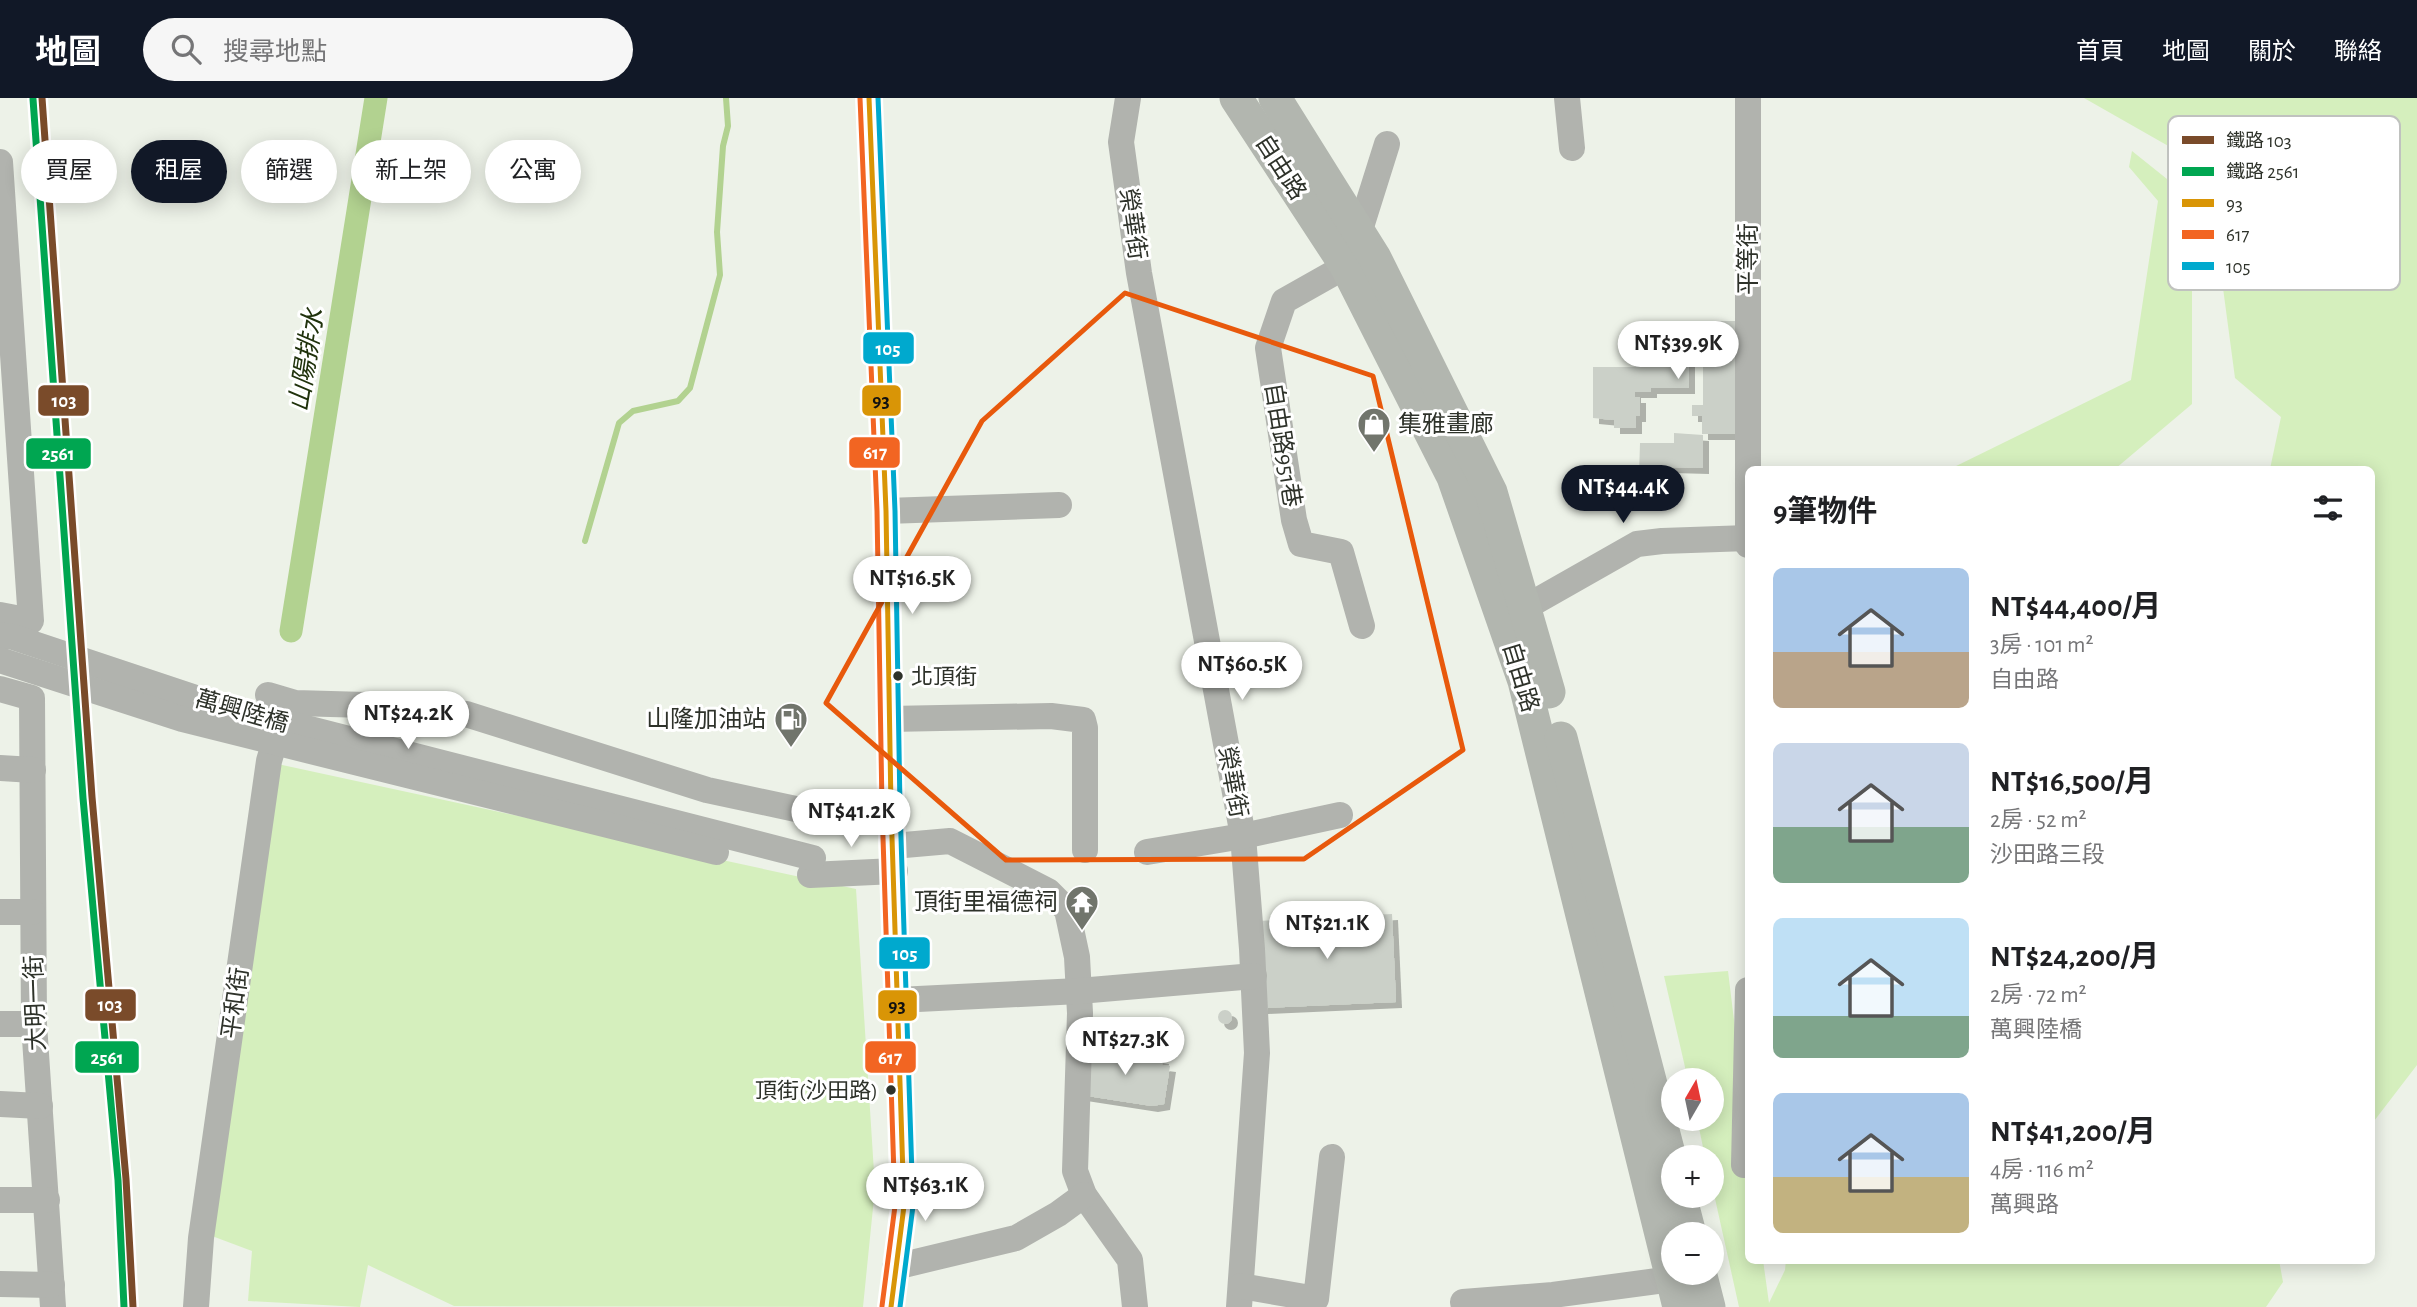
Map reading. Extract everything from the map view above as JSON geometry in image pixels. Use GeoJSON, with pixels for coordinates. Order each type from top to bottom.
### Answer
{"type":"FeatureCollection","features":[{"type":"Feature","properties":{"kind":"main road","name":"自由路"},"geometry":{"type":"LineString","coordinates":[[1236,98],[1346,266],[1381,303],[1491,492],[1526,607],[1667,1145]]}},
{"type":"Feature","properties":{"kind":"main road","name":"自由路"},"geometry":{"type":"LineString","coordinates":[[1275,98],[1359,233],[1381,303],[1453,477],[1524,681],[1683,1286],[1709,1307]]}},
{"type":"Feature","properties":{"kind":"street"},"geometry":{"type":"LineString","coordinates":[[869,98],[886,511],[891,807],[904,1206],[891,1307]]}},
{"type":"Feature","properties":{"kind":"street","name":"榮華街"},"geometry":{"type":"LineString","coordinates":[[1128,98],[1121,142],[1139,273],[1242,836],[1254,976],[1257,1053],[1240,1296]]}},
{"type":"Feature","properties":{"kind":"street"},"geometry":{"type":"LineString","coordinates":[[1567,98],[1572,148]]}},
{"type":"Feature","properties":{"kind":"street","name":"平等街"},"geometry":{"type":"LineString","coordinates":[[1748,98],[1748,466]]}},
{"type":"Feature","properties":{"kind":"street"},"geometry":{"type":"LineString","coordinates":[[1359,233],[1387,144]]}},
{"type":"Feature","properties":{"kind":"street"},"geometry":{"type":"LineString","coordinates":[[0,162],[31,621],[0,615]]}},
{"type":"Feature","properties":{"kind":"street","name":"自由路951巷"},"geometry":{"type":"LineString","coordinates":[[1346,266],[1284,301],[1268,348],[1294,520],[1301,544],[1341,552],[1362,626]]}},
{"type":"Feature","properties":{"kind":"street"},"geometry":{"type":"LineString","coordinates":[[886,511],[1059,505]]}},
{"type":"Feature","properties":{"kind":"street"},"geometry":{"type":"LineString","coordinates":[[1526,607],[1637,544],[1745,538]]}},
{"type":"Feature","properties":{"kind":"street","name":"萬興陸橋"},"geometry":{"type":"LineString","coordinates":[[0,635],[220,706],[811,866]]}},
{"type":"Feature","properties":{"kind":"street","name":"萬興陸橋"},"geometry":{"type":"LineString","coordinates":[[0,660],[182,719],[811,866]]}},
{"type":"Feature","properties":{"kind":"street","name":"大明一街"},"geometry":{"type":"LineString","coordinates":[[0,690],[32,698],[34,1024],[52,1296]]}},
{"type":"Feature","properties":{"kind":"street","name":"平和街"},"geometry":{"type":"LineString","coordinates":[[196,1307],[201,1238],[277,698],[466,713],[707,790],[805,811],[891,807]]}},
{"type":"Feature","properties":{"kind":"street"},"geometry":{"type":"LineString","coordinates":[[889,719],[1051,716],[1083,720],[1085,850]]}},
{"type":"Feature","properties":{"kind":"street"},"geometry":{"type":"LineString","coordinates":[[0,768],[33,770]]}},
{"type":"Feature","properties":{"kind":"street"},"geometry":{"type":"LineString","coordinates":[[1147,852],[1242,836],[1340,815]]}},
{"type":"Feature","properties":{"kind":"street"},"geometry":{"type":"LineString","coordinates":[[811,866],[894,858],[950,841],[1048,891],[1067,910],[1077,957],[1079,991],[1075,1171],[1084,1195],[1130,1260],[1135,1307]]}},
{"type":"Feature","properties":{"kind":"street"},"geometry":{"type":"LineString","coordinates":[[0,912],[32,912]]}},
{"type":"Feature","properties":{"kind":"street"},"geometry":{"type":"LineString","coordinates":[[898,1000],[1079,991],[1254,976]]}},
{"type":"Feature","properties":{"kind":"street"},"geometry":{"type":"LineString","coordinates":[[0,1024],[34,1024]]}},
{"type":"Feature","properties":{"kind":"street"},"geometry":{"type":"LineString","coordinates":[[0,1104],[40,1106]]}},
{"type":"Feature","properties":{"kind":"street"},"geometry":{"type":"LineString","coordinates":[[1744,1165],[1745,1121]]}},
{"type":"Feature","properties":{"kind":"street"},"geometry":{"type":"LineString","coordinates":[[1240,1296],[1316,1299],[1332,1157]]}},
{"type":"Feature","properties":{"kind":"street"},"geometry":{"type":"LineString","coordinates":[[895,1267],[1016,1238],[1058,1214],[1084,1195]]}},
{"type":"Feature","properties":{"kind":"street"},"geometry":{"type":"LineString","coordinates":[[0,1200],[47,1200]]}},
{"type":"Feature","properties":{"kind":"street"},"geometry":{"type":"LineString","coordinates":[[0,1284],[52,1296]]}},
{"type":"Feature","properties":{"kind":"street"},"geometry":{"type":"LineString","coordinates":[[1463,1305],[1553,1301],[1683,1286]]}},
{"type":"Feature","properties":{"kind":"highlighted area"},"geometry":{"type":"Polygon","coordinates":[[[1125,293],[1373,376],[1463,750],[1304,859],[1006,860],[826,703],[982,421],[1125,293]]]}},
{"type":"Feature","properties":{"kind":"green space"},"geometry":{"type":"Polygon","coordinates":[[[2084,98],[2417,98],[2417,1065],[2375,1120],[2375,466],[2271,466],[2281,417],[2235,378],[2223,290],[2400,290],[2400,116],[2168,116],[2168,146],[2084,98]]]}},
{"type":"Feature","properties":{"kind":"green space"},"geometry":{"type":"Polygon","coordinates":[[[2132,151],[2168,180],[2168,290],[2192,290],[2192,404],[2119,466],[1956,466],[2131,380],[2158,201],[2129,167],[2132,151]]]}},
{"type":"Feature","properties":{"kind":"green space"},"geometry":{"type":"Polygon","coordinates":[[[273,763],[856,889],[875,1188],[863,1307],[454,1306],[368,1265],[360,1307],[248,1301],[252,1251],[204,1233],[273,763]]]}},
{"type":"Feature","properties":{"kind":"green space"},"geometry":{"type":"Polygon","coordinates":[[[1728,971],[1745,1110],[1745,1264],[1764,1264],[1769,1303],[1786,1264],[2280,1264],[2283,1282],[2266,1307],[1739,1307],[1724,1239],[1724,1222],[1720,1222],[1717,1208],[1724,1208],[1724,1145],[1703,1145],[1700,1131],[1724,1131],[1724,1068],[1685,1068],[1664,976],[1728,971]]]}},
{"type":"Feature","properties":{"kind":"building"},"geometry":{"type":"Polygon","coordinates":[[[1701,321],[1739,321],[1739,434],[1702,434],[1702,416],[1692,416],[1692,405],[1703,405],[1703,358],[1689,358],[1689,388],[1651,388],[1651,392],[1635,392],[1635,397],[1640,397],[1640,416],[1636,416],[1636,428],[1614,428],[1614,420],[1593,418],[1593,367],[1635,367],[1635,356],[1682,356],[1682,350],[1688,351],[1688,339],[1701,339],[1701,321]]]}},
{"type":"Feature","properties":{"kind":"building"},"geometry":{"type":"Polygon","coordinates":[[[1674,433],[1703,435],[1703,468],[1667,467],[1666,476],[1639,475],[1640,443],[1674,443],[1674,433]]]}},
{"type":"Feature","properties":{"kind":"building"},"geometry":{"type":"Polygon","coordinates":[[[1392,914],[1396,1002],[1262,1008],[1258,921],[1392,914]]]}},
{"type":"Feature","properties":{"kind":"building"},"geometry":{"type":"Polygon","coordinates":[[[1225,1010],[1230,1012],[1230,1022],[1225,1024],[1220,1022],[1218,1017],[1220,1012],[1225,1010]]]}},
{"type":"Feature","properties":{"kind":"building"},"geometry":{"type":"Polygon","coordinates":[[[1088,1046],[1163,1058],[1162,1065],[1170,1066],[1164,1104],[1152,1106],[1081,1095],[1088,1046]]]}},
{"type":"Feature","properties":{"kind":"waterway","name":"山陽排水"},"geometry":{"type":"LineString","coordinates":[[291,631],[376,98]]}},
{"type":"Feature","properties":{"kind":"waterway"},"geometry":{"type":"LineString","coordinates":[[585,541],[619,423],[633,411],[678,401],[690,388],[720,275],[717,232],[723,146],[728,126],[726,98]]}},
{"type":"Feature","properties":{"kind":"rail line","name":"103"},"geometry":{"type":"LineString","coordinates":[[42,98],[92,797],[126,1179],[133,1307]]}},
{"type":"Feature","properties":{"kind":"rail line","name":"2561"},"geometry":{"type":"LineString","coordinates":[[33,99],[83,798],[118,1180],[124,1307]]}},
{"type":"Feature","properties":{"kind":"transit line","name":"617"},"geometry":{"type":"LineString","coordinates":[[860,98],[877,511],[882,807],[895,1206],[882,1306]]}},
{"type":"Feature","properties":{"kind":"transit line","name":"93"},"geometry":{"type":"LineString","coordinates":[[869,98],[886,511],[891,807],[904,1206],[891,1307]]}},
{"type":"Feature","properties":{"kind":"transit line","name":"105"},"geometry":{"type":"LineString","coordinates":[[878,98],[895,511],[900,807],[913,1206],[900,1307]]}},
{"type":"Feature","properties":{"kind":"place","name":"集雅畫廊"},"geometry":{"type":"Point","coordinates":[1374,454]}},
{"type":"Feature","properties":{"kind":"place","name":"北頂街"},"geometry":{"type":"Point","coordinates":[898,676]}},
{"type":"Feature","properties":{"kind":"place","name":"山隆加油站"},"geometry":{"type":"Point","coordinates":[791,749]}},
{"type":"Feature","properties":{"kind":"place","name":"頂街里福德祠"},"geometry":{"type":"Point","coordinates":[1082,932]}},
{"type":"Feature","properties":{"kind":"place","name":"頂街(沙田路)"},"geometry":{"type":"Point","coordinates":[891,1090]}}]}
